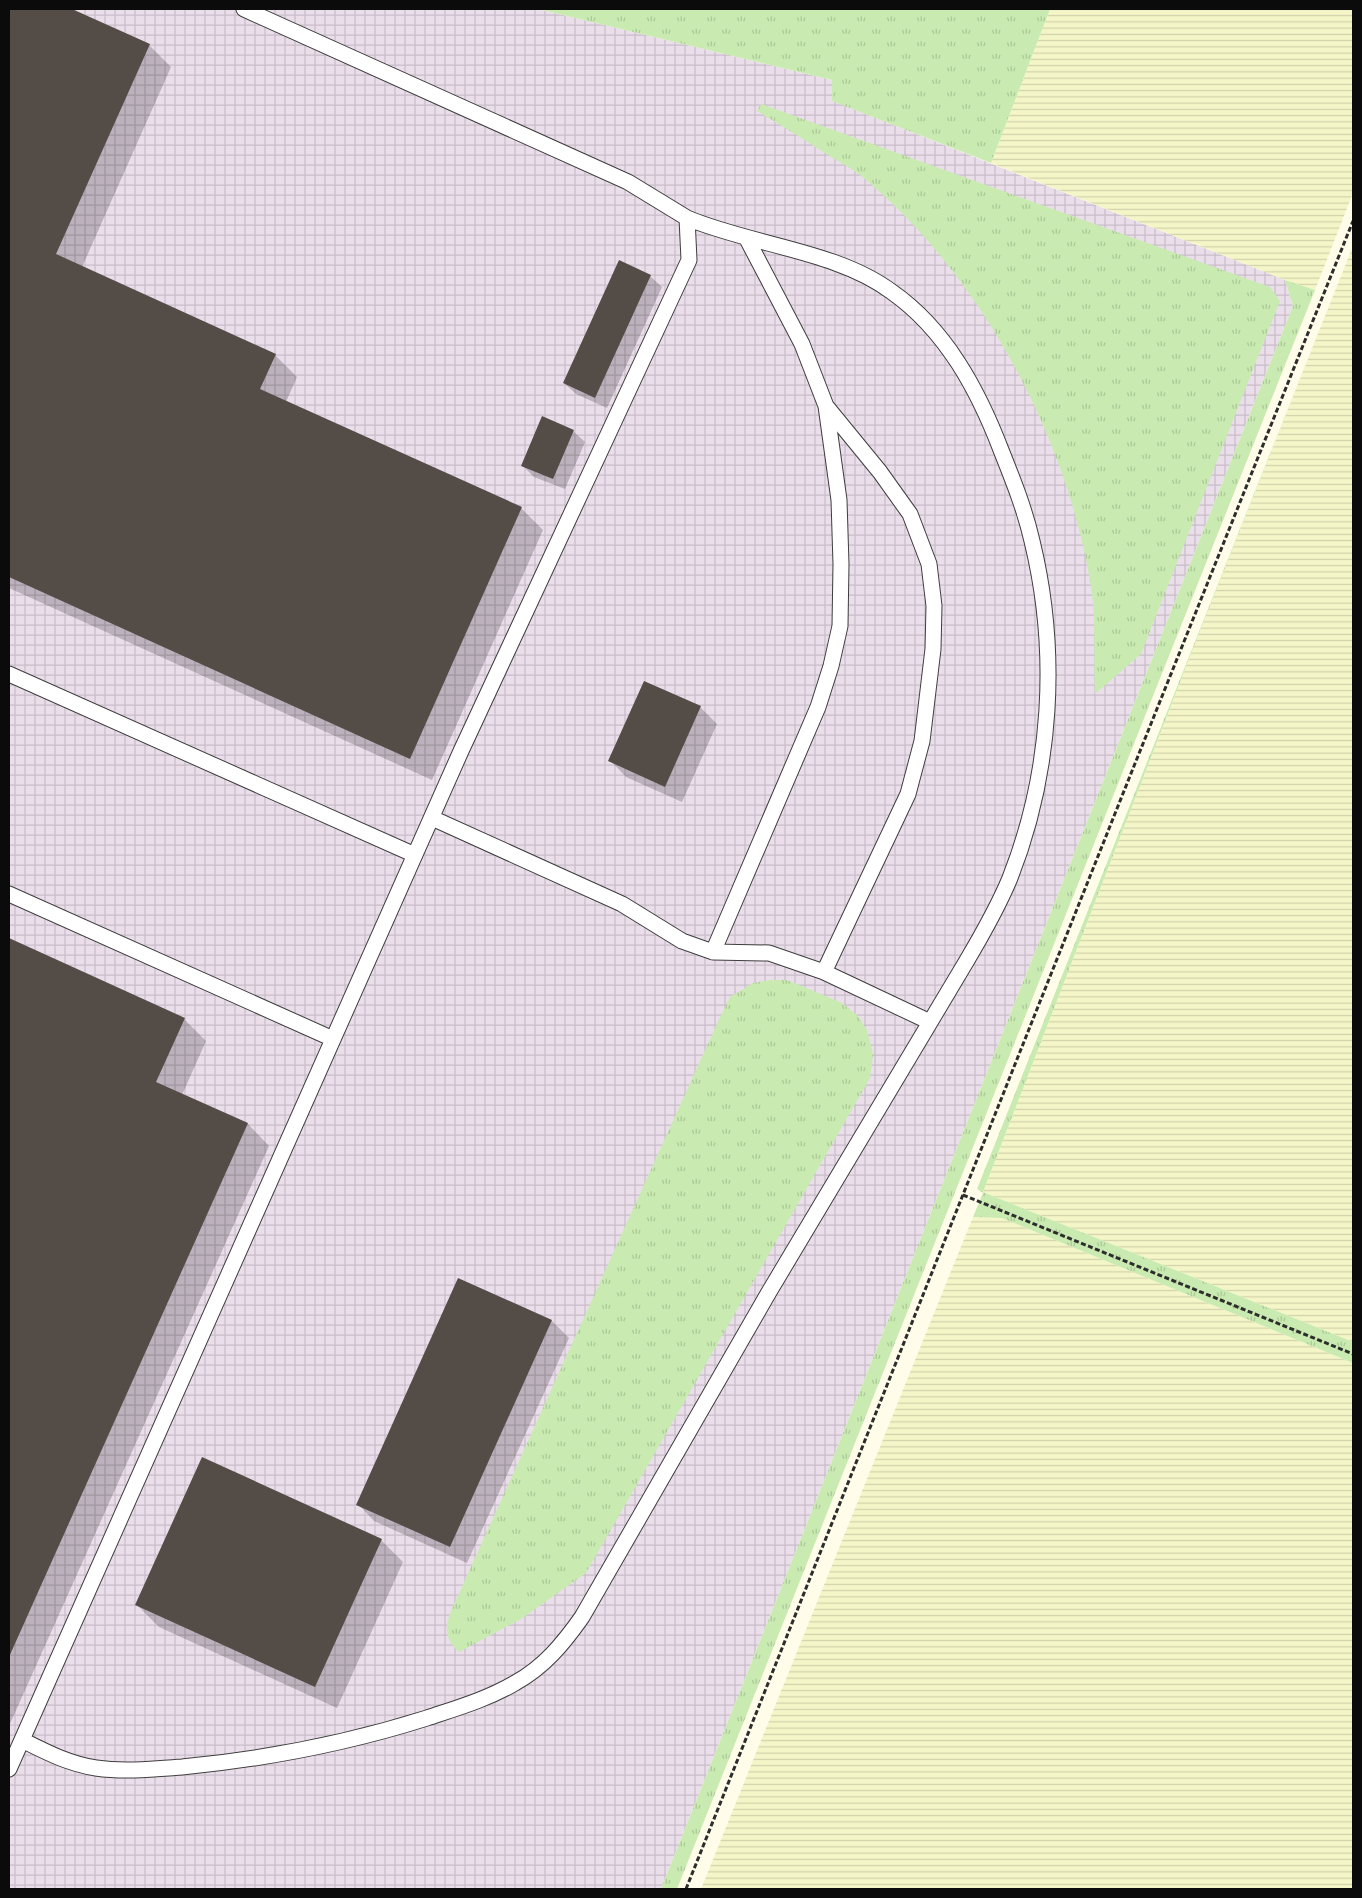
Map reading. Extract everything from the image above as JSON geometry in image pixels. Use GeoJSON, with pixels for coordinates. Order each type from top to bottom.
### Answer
{"type":"FeatureCollection","features":[{"type":"Feature","properties":{"kind":"lane"},"geometry":{"type":"LineString","coordinates":[[22,1740],[57,1758],[77,1764],[114,1770],[148,1770],[246,1759],[312,1748],[380,1732],[472,1703],[501,1692],[542,1665],[566,1640],[582,1618],[768,1292],[988,924],[1009,879],[1023,841],[1040,775],[1046,734],[1048,683],[1046,634],[1042,596],[1032,540],[1012,477],[970,382],[944,342],[914,308],[890,290],[830,261],[713,229],[687,218],[628,182],[244,9]]}},
{"type":"Feature","properties":{"kind":"lane"},"geometry":{"type":"LineString","coordinates":[[9,1769],[415,855],[689,260],[687,218]]}},
{"type":"Feature","properties":{"kind":"lane"},"geometry":{"type":"LineString","coordinates":[[713,952],[818,707],[831,666],[840,626],[839,500],[826,406],[802,344],[746,238]]}},
{"type":"Feature","properties":{"kind":"lane"},"geometry":{"type":"LineString","coordinates":[[824,972],[908,794],[922,741],[933,649],[934,615],[929,564],[910,514],[880,472],[826,406]]}},
{"type":"Feature","properties":{"kind":"lane"},"geometry":{"type":"LineString","coordinates":[[9,674],[415,855]]}},
{"type":"Feature","properties":{"kind":"lane"},"geometry":{"type":"LineString","coordinates":[[432,818],[622,904],[668,933],[713,952],[769,953],[824,972],[930,1022]]}},
{"type":"Feature","properties":{"kind":"lane"},"geometry":{"type":"LineString","coordinates":[[9,894],[333,1039]]}},
{"type":"Feature","properties":{"kind":"path"},"geometry":{"type":"LineString","coordinates":[[686,1889],[1353,221]]}},
{"type":"Feature","properties":{"kind":"path"},"geometry":{"type":"LineString","coordinates":[[963,1195],[1353,1354]]}},
{"type":"Feature","properties":{"kind":"shaded area"},"geometry":{"type":"Polygon","coordinates":[[[9,9],[538,9],[832,80],[833,101],[1285,280],[1293,306],[661,1889],[9,1889],[9,9]]]}},
{"type":"Feature","properties":{"kind":"green space"},"geometry":{"type":"Polygon","coordinates":[[[538,9],[1050,9],[991,163],[832,101],[832,80],[538,9]]]}},
{"type":"Feature","properties":{"kind":"green space"},"geometry":{"type":"Polygon","coordinates":[[[1050,9],[1353,9],[1353,193],[1315,290],[1285,280],[991,163],[1050,9]]]}},
{"type":"Feature","properties":{"kind":"green space"},"geometry":{"type":"Polygon","coordinates":[[[761,104],[1270,287],[1280,301],[1141,654],[1095,694],[1092,595],[1078,525],[1060,468],[1037,412],[1010,358],[978,306],[942,258],[903,214],[857,172],[757,111],[761,104]]]}},
{"type":"Feature","properties":{"kind":"green space"},"geometry":{"type":"Polygon","coordinates":[[[1353,245],[1194,646],[983,1192],[1353,1342],[1353,1363],[1002,1218],[973,1217],[983,1193],[977,1189],[1353,245]]]}},
{"type":"Feature","properties":{"kind":"green space"},"geometry":{"type":"Polygon","coordinates":[[[1353,246],[1353,1342],[983,1192],[1194,646],[1353,246]]]}},
{"type":"Feature","properties":{"kind":"green space"},"geometry":{"type":"Polygon","coordinates":[[[1285,280],[1315,290],[677,1889],[661,1889],[1293,306],[1285,280]]]}},
{"type":"Feature","properties":{"kind":"green space"},"geometry":{"type":"Polygon","coordinates":[[[787,980],[842,1003],[858,1016],[867,1030],[873,1054],[870,1078],[586,1573],[521,1619],[459,1652],[451,1643],[447,1633],[447,1623],[451,1611],[720,1017],[730,997],[753,983],[787,980]]]}},
{"type":"Feature","properties":{"kind":"green space"},"geometry":{"type":"Polygon","coordinates":[[[973,1217],[1002,1218],[1353,1363],[1353,1889],[701,1889],[973,1217]]]}},
{"type":"Feature","properties":{"kind":"building"},"geometry":{"type":"Polygon","coordinates":[[[9,9],[72,9],[150,44],[56,254],[276,354],[260,389],[522,507],[410,759],[9,577],[9,9]]]}},
{"type":"Feature","properties":{"kind":"building"},"geometry":{"type":"Polygon","coordinates":[[[619,260],[651,275],[595,398],[563,383],[619,260]]]}},
{"type":"Feature","properties":{"kind":"building"},"geometry":{"type":"Polygon","coordinates":[[[542,416],[574,430],[553,479],[521,466],[542,416]]]}},
{"type":"Feature","properties":{"kind":"building"},"geometry":{"type":"Polygon","coordinates":[[[644,681],[701,706],[665,787],[608,761],[644,681]]]}},
{"type":"Feature","properties":{"kind":"building"},"geometry":{"type":"Polygon","coordinates":[[[9,938],[185,1018],[156,1082],[248,1123],[9,1657],[9,938]]]}},
{"type":"Feature","properties":{"kind":"building"},"geometry":{"type":"Polygon","coordinates":[[[458,1278],[552,1320],[450,1547],[356,1505],[458,1278]]]}},
{"type":"Feature","properties":{"kind":"building"},"geometry":{"type":"Polygon","coordinates":[[[202,1457],[382,1539],[315,1687],[135,1605],[202,1457]]]}}]}
